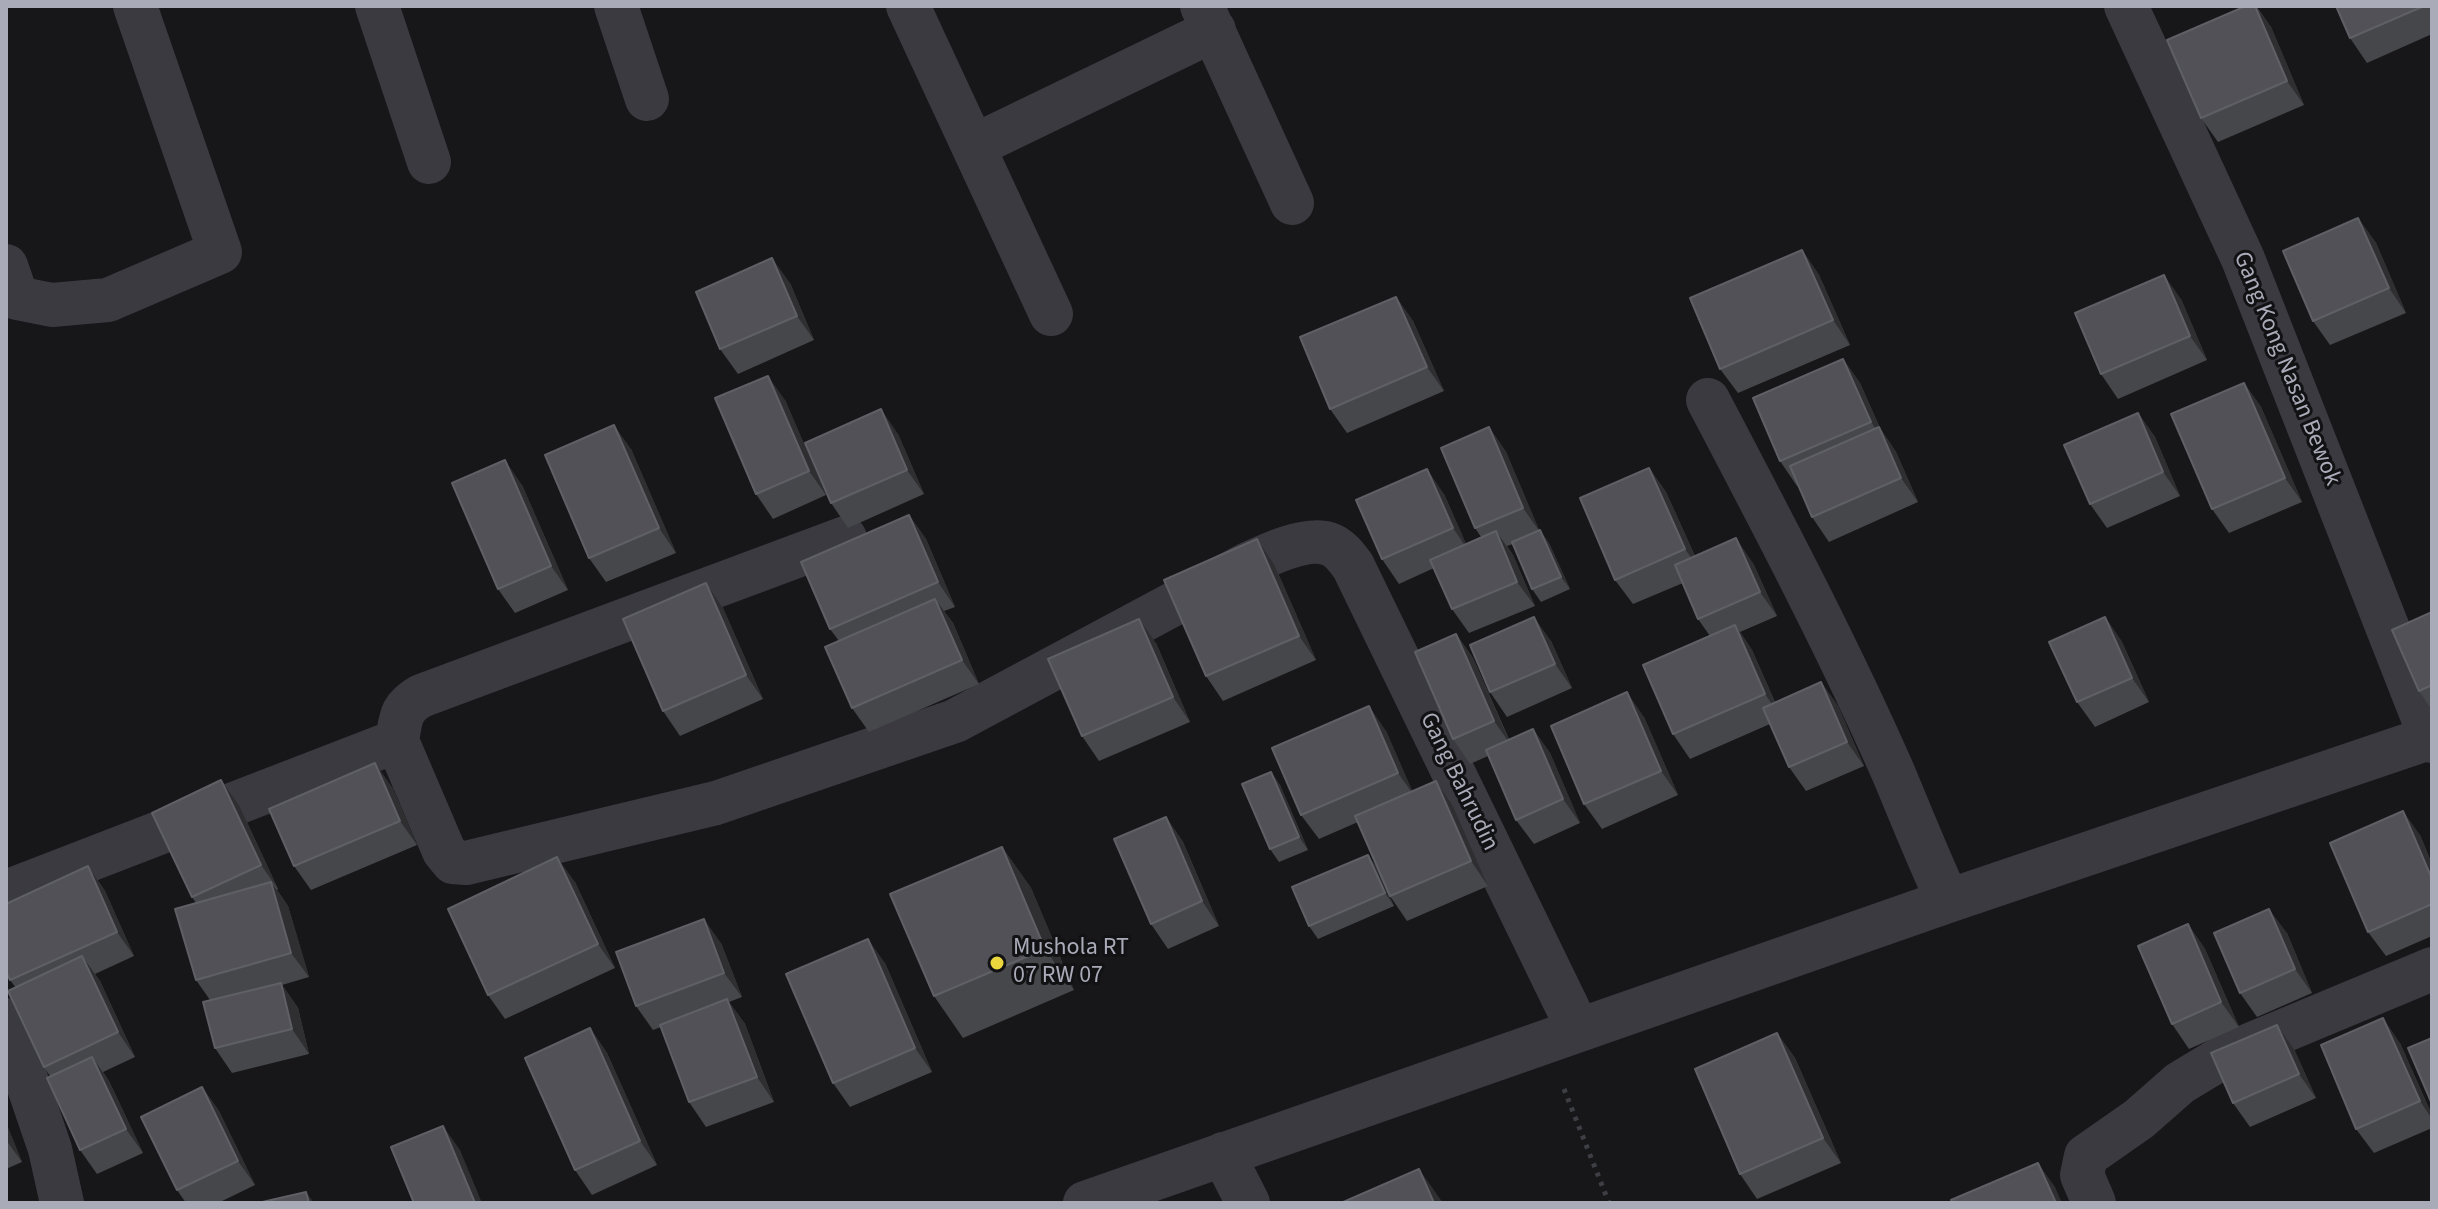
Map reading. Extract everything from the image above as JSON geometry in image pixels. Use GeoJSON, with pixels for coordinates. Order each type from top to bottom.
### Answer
{"type":"FeatureCollection","features":[{"type":"Feature","properties":{"kind":"street"},"geometry":{"type":"LineString","coordinates":[[6,266],[17,298],[52,305],[108,300],[220,252],[135,6]]}},
{"type":"Feature","properties":{"kind":"street"},"geometry":{"type":"LineString","coordinates":[[377,6],[429,162]]}},
{"type":"Feature","properties":{"kind":"street"},"geometry":{"type":"LineString","coordinates":[[616,6],[647,99]]}},
{"type":"Feature","properties":{"kind":"street"},"geometry":{"type":"LineString","coordinates":[[908,6],[1051,314]]}},
{"type":"Feature","properties":{"kind":"street","name":"Gang Kong Nasan Bewok"},"geometry":{"type":"LineString","coordinates":[[2126,6],[2243,259],[2432,739]]}},
{"type":"Feature","properties":{"kind":"street"},"geometry":{"type":"LineString","coordinates":[[974,146],[1208,18],[1292,203]]}},
{"type":"Feature","properties":{"kind":"street"},"geometry":{"type":"LineString","coordinates":[[1708,400],[1799,574],[1892,771],[1948,901]]}},
{"type":"Feature","properties":{"kind":"street"},"geometry":{"type":"LineString","coordinates":[[6,892],[397,741],[402,711],[421,696],[845,538]]}},
{"type":"Feature","properties":{"kind":"street","name":"Gang Bahrudin"},"geometry":{"type":"LineString","coordinates":[[397,741],[444,851],[453,862],[466,863],[716,803],[955,721],[1279,549],[1301,544],[1329,544],[1353,566],[1562,1035]]}},
{"type":"Feature","properties":{"kind":"street"},"geometry":{"type":"LineString","coordinates":[[1085,1203],[1948,901],[2432,739]]}},
{"type":"Feature","properties":{"kind":"street"},"geometry":{"type":"LineString","coordinates":[[2094,1203],[2082,1175],[2086,1156],[2139,1119],[2180,1083],[2228,1054],[2432,969]]}},
{"type":"Feature","properties":{"kind":"street"},"geometry":{"type":"LineString","coordinates":[[6,1020],[50,1149],[62,1203]]}},
{"type":"Feature","properties":{"kind":"street"},"geometry":{"type":"LineString","coordinates":[[1223,1154],[1248,1203]]}},
{"type":"Feature","properties":{"kind":"path"},"geometry":{"type":"LineString","coordinates":[[1562,1035],[1609,1203]]}},
{"type":"Feature","properties":{"kind":"building"},"geometry":{"type":"Polygon","coordinates":[[[2246,6],[2255,6],[2287,81],[2201,118],[2167,40],[2246,6]]]}},
{"type":"Feature","properties":{"kind":"building"},"geometry":{"type":"Polygon","coordinates":[[[2336,6],[2424,6],[2350,38],[2336,6]]]}},
{"type":"Feature","properties":{"kind":"building"},"geometry":{"type":"Polygon","coordinates":[[[2358,218],[2389,288],[2313,321],[2283,251],[2358,218]]]}},
{"type":"Feature","properties":{"kind":"building"},"geometry":{"type":"Polygon","coordinates":[[[1802,250],[1833,320],[1720,369],[1690,298],[1802,250]]]}},
{"type":"Feature","properties":{"kind":"building"},"geometry":{"type":"Polygon","coordinates":[[[772,258],[797,316],[720,349],[696,292],[772,258]]]}},
{"type":"Feature","properties":{"kind":"building"},"geometry":{"type":"Polygon","coordinates":[[[2164,275],[2190,336],[2101,374],[2075,313],[2164,275]]]}},
{"type":"Feature","properties":{"kind":"building"},"geometry":{"type":"Polygon","coordinates":[[[1396,297],[1427,367],[1330,409],[1300,337],[1396,297]]]}},
{"type":"Feature","properties":{"kind":"building"},"geometry":{"type":"Polygon","coordinates":[[[1843,359],[1871,422],[1780,461],[1753,398],[1843,359]]]}},
{"type":"Feature","properties":{"kind":"building"},"geometry":{"type":"Polygon","coordinates":[[[768,376],[809,471],[756,494],[715,398],[768,376]]]}},
{"type":"Feature","properties":{"kind":"building"},"geometry":{"type":"Polygon","coordinates":[[[2244,383],[2285,478],[2212,509],[2171,414],[2244,383]]]}},
{"type":"Feature","properties":{"kind":"building"},"geometry":{"type":"Polygon","coordinates":[[[881,409],[907,470],[831,503],[805,443],[881,409]]]}},
{"type":"Feature","properties":{"kind":"building"},"geometry":{"type":"Polygon","coordinates":[[[2138,413],[2163,472],[2090,504],[2064,445],[2138,413]]]}},
{"type":"Feature","properties":{"kind":"building"},"geometry":{"type":"Polygon","coordinates":[[[614,425],[659,528],[589,558],[545,455],[614,425]]]}},
{"type":"Feature","properties":{"kind":"building"},"geometry":{"type":"Polygon","coordinates":[[[1489,427],[1523,508],[1475,528],[1441,448],[1489,427]]]}},
{"type":"Feature","properties":{"kind":"building"},"geometry":{"type":"Polygon","coordinates":[[[1879,427],[1901,478],[1812,517],[1790,466],[1879,427]]]}},
{"type":"Feature","properties":{"kind":"building"},"geometry":{"type":"Polygon","coordinates":[[[505,460],[551,566],[498,589],[452,483],[505,460]]]}},
{"type":"Feature","properties":{"kind":"building"},"geometry":{"type":"Polygon","coordinates":[[[1649,468],[1685,549],[1615,580],[1580,498],[1649,468]]]}},
{"type":"Feature","properties":{"kind":"building"},"geometry":{"type":"Polygon","coordinates":[[[1427,469],[1453,528],[1382,559],[1356,500],[1427,469]]]}},
{"type":"Feature","properties":{"kind":"building"},"geometry":{"type":"Polygon","coordinates":[[[909,515],[938,582],[830,629],[801,562],[909,515]]]}},
{"type":"Feature","properties":{"kind":"building"},"geometry":{"type":"Polygon","coordinates":[[[1540,530],[1561,577],[1532,589],[1512,542],[1540,530]]]}},
{"type":"Feature","properties":{"kind":"building"},"geometry":{"type":"Polygon","coordinates":[[[1496,531],[1517,582],[1452,609],[1430,560],[1496,531]]]}},
{"type":"Feature","properties":{"kind":"building"},"geometry":{"type":"Polygon","coordinates":[[[1736,538],[1760,592],[1698,619],[1675,565],[1736,538]]]}},
{"type":"Feature","properties":{"kind":"building"},"geometry":{"type":"Polygon","coordinates":[[[1257,539],[1299,636],[1206,676],[1164,580],[1257,539]]]}},
{"type":"Feature","properties":{"kind":"building"},"geometry":{"type":"Polygon","coordinates":[[[706,583],[746,675],[663,711],[623,619],[706,583]]]}},
{"type":"Feature","properties":{"kind":"building"},"geometry":{"type":"Polygon","coordinates":[[[935,599],[962,660],[852,708],[825,647],[935,599]]]}},
{"type":"Feature","properties":{"kind":"building"},"geometry":{"type":"Polygon","coordinates":[[[2432,612],[2432,685],[2419,691],[2392,630],[2432,612]]]}},
{"type":"Feature","properties":{"kind":"building"},"geometry":{"type":"Polygon","coordinates":[[[1534,617],[1555,664],[1490,692],[1470,645],[1534,617]]]}},
{"type":"Feature","properties":{"kind":"building"},"geometry":{"type":"Polygon","coordinates":[[[2105,617],[2132,678],[2077,702],[2049,642],[2105,617]]]}},
{"type":"Feature","properties":{"kind":"building"},"geometry":{"type":"Polygon","coordinates":[[[1139,619],[1173,697],[1082,736],[1048,659],[1139,619]]]}},
{"type":"Feature","properties":{"kind":"building"},"geometry":{"type":"Polygon","coordinates":[[[1735,625],[1765,694],[1673,734],[1643,665],[1735,625]]]}},
{"type":"Feature","properties":{"kind":"building"},"geometry":{"type":"Polygon","coordinates":[[[1456,634],[1494,721],[1453,739],[1415,652],[1456,634]]]}},
{"type":"Feature","properties":{"kind":"building"},"geometry":{"type":"Polygon","coordinates":[[[1821,682],[1847,742],[1789,767],[1763,708],[1821,682]]]}},
{"type":"Feature","properties":{"kind":"building"},"geometry":{"type":"Polygon","coordinates":[[[1627,692],[1661,771],[1584,804],[1551,726],[1627,692]]]}},
{"type":"Feature","properties":{"kind":"building"},"geometry":{"type":"Polygon","coordinates":[[[1369,706],[1398,773],[1301,815],[1272,748],[1369,706]]]}},
{"type":"Feature","properties":{"kind":"building"},"geometry":{"type":"Polygon","coordinates":[[[1533,729],[1563,799],[1516,820],[1486,750],[1533,729]]]}},
{"type":"Feature","properties":{"kind":"building"},"geometry":{"type":"Polygon","coordinates":[[[375,763],[400,821],[294,866],[269,809],[375,763]]]}},
{"type":"Feature","properties":{"kind":"building"},"geometry":{"type":"Polygon","coordinates":[[[1271,772],[1299,837],[1270,849],[1242,784],[1271,772]]]}},
{"type":"Feature","properties":{"kind":"building"},"geometry":{"type":"Polygon","coordinates":[[[221,780],[261,865],[192,897],[152,813],[221,780]]]}},
{"type":"Feature","properties":{"kind":"building"},"geometry":{"type":"Polygon","coordinates":[[[1436,781],[1471,861],[1390,896],[1355,816],[1436,781]]]}},
{"type":"Feature","properties":{"kind":"building"},"geometry":{"type":"Polygon","coordinates":[[[2403,811],[2432,879],[2432,904],[2368,932],[2330,843],[2403,811]]]}},
{"type":"Feature","properties":{"kind":"building"},"geometry":{"type":"Polygon","coordinates":[[[1166,817],[1202,901],[1151,924],[1114,839],[1166,817]]]}},
{"type":"Feature","properties":{"kind":"building"},"geometry":{"type":"Polygon","coordinates":[[[1002,847],[1045,949],[934,996],[890,894],[1002,847]]]}},
{"type":"Feature","properties":{"kind":"building"},"geometry":{"type":"Polygon","coordinates":[[[1368,855],[1385,893],[1309,926],[1292,887],[1368,855]]]}},
{"type":"Feature","properties":{"kind":"building"},"geometry":{"type":"Polygon","coordinates":[[[557,857],[598,944],[488,995],[448,909],[557,857]]]}},
{"type":"Feature","properties":{"kind":"building"},"geometry":{"type":"Polygon","coordinates":[[[88,866],[117,932],[10,980],[6,971],[6,904],[88,866]]]}},
{"type":"Feature","properties":{"kind":"building"},"geometry":{"type":"Polygon","coordinates":[[[271,882],[291,953],[196,980],[175,909],[271,882]]]}},
{"type":"Feature","properties":{"kind":"building"},"geometry":{"type":"Polygon","coordinates":[[[2269,909],[2295,969],[2240,993],[2214,933],[2269,909]]]}},
{"type":"Feature","properties":{"kind":"building"},"geometry":{"type":"Polygon","coordinates":[[[704,919],[724,973],[636,1006],[616,952],[704,919]]]}},
{"type":"Feature","properties":{"kind":"building"},"geometry":{"type":"Polygon","coordinates":[[[2188,924],[2221,1002],[2172,1024],[2138,946],[2188,924]]]}},
{"type":"Feature","properties":{"kind":"building"},"geometry":{"type":"Polygon","coordinates":[[[868,939],[915,1048],[833,1083],[786,974],[868,939]]]}},
{"type":"Feature","properties":{"kind":"building"},"geometry":{"type":"Polygon","coordinates":[[[82,956],[118,1032],[44,1067],[8,991],[82,956]]]}},
{"type":"Feature","properties":{"kind":"building"},"geometry":{"type":"Polygon","coordinates":[[[281,983],[292,1029],[215,1048],[203,1002],[281,983]]]}},
{"type":"Feature","properties":{"kind":"building"},"geometry":{"type":"Polygon","coordinates":[[[727,999],[757,1077],[689,1102],[660,1025],[727,999]]]}},
{"type":"Feature","properties":{"kind":"building"},"geometry":{"type":"Polygon","coordinates":[[[2383,1018],[2420,1101],[2356,1129],[2321,1045],[2383,1018]]]}},
{"type":"Feature","properties":{"kind":"building"},"geometry":{"type":"Polygon","coordinates":[[[2277,1025],[2299,1074],[2233,1103],[2211,1053],[2277,1025]]]}},
{"type":"Feature","properties":{"kind":"building"},"geometry":{"type":"Polygon","coordinates":[[[590,1028],[640,1141],[575,1170],[525,1058],[590,1028]]]}},
{"type":"Feature","properties":{"kind":"building"},"geometry":{"type":"Polygon","coordinates":[[[1777,1033],[1823,1138],[1740,1174],[1695,1069],[1777,1033]]]}},
{"type":"Feature","properties":{"kind":"building"},"geometry":{"type":"Polygon","coordinates":[[[2432,1038],[2432,1104],[2408,1048],[2432,1038]]]}},
{"type":"Feature","properties":{"kind":"building"},"geometry":{"type":"Polygon","coordinates":[[[92,1057],[126,1129],[80,1150],[47,1078],[92,1057]]]}},
{"type":"Feature","properties":{"kind":"building"},"geometry":{"type":"Polygon","coordinates":[[[202,1087],[238,1161],[177,1190],[141,1117],[202,1087]]]}},
{"type":"Feature","properties":{"kind":"building"},"geometry":{"type":"Polygon","coordinates":[[[443,1126],[475,1203],[414,1203],[391,1147],[443,1126]]]}},
{"type":"Feature","properties":{"kind":"building"},"geometry":{"type":"Polygon","coordinates":[[[2038,1163],[2056,1203],[1952,1203],[1951,1200],[2038,1163]]]}},
{"type":"Feature","properties":{"kind":"building"},"geometry":{"type":"Polygon","coordinates":[[[1419,1169],[1434,1203],[1341,1203],[1419,1169]]]}},
{"type":"Feature","properties":{"kind":"building"},"geometry":{"type":"Polygon","coordinates":[[[306,1192],[309,1203],[258,1203],[306,1192]]]}},
{"type":"Feature","properties":{"kind":"place","name":"Mushola RT 07 RW 07"},"geometry":{"type":"Point","coordinates":[997,963]}}]}
